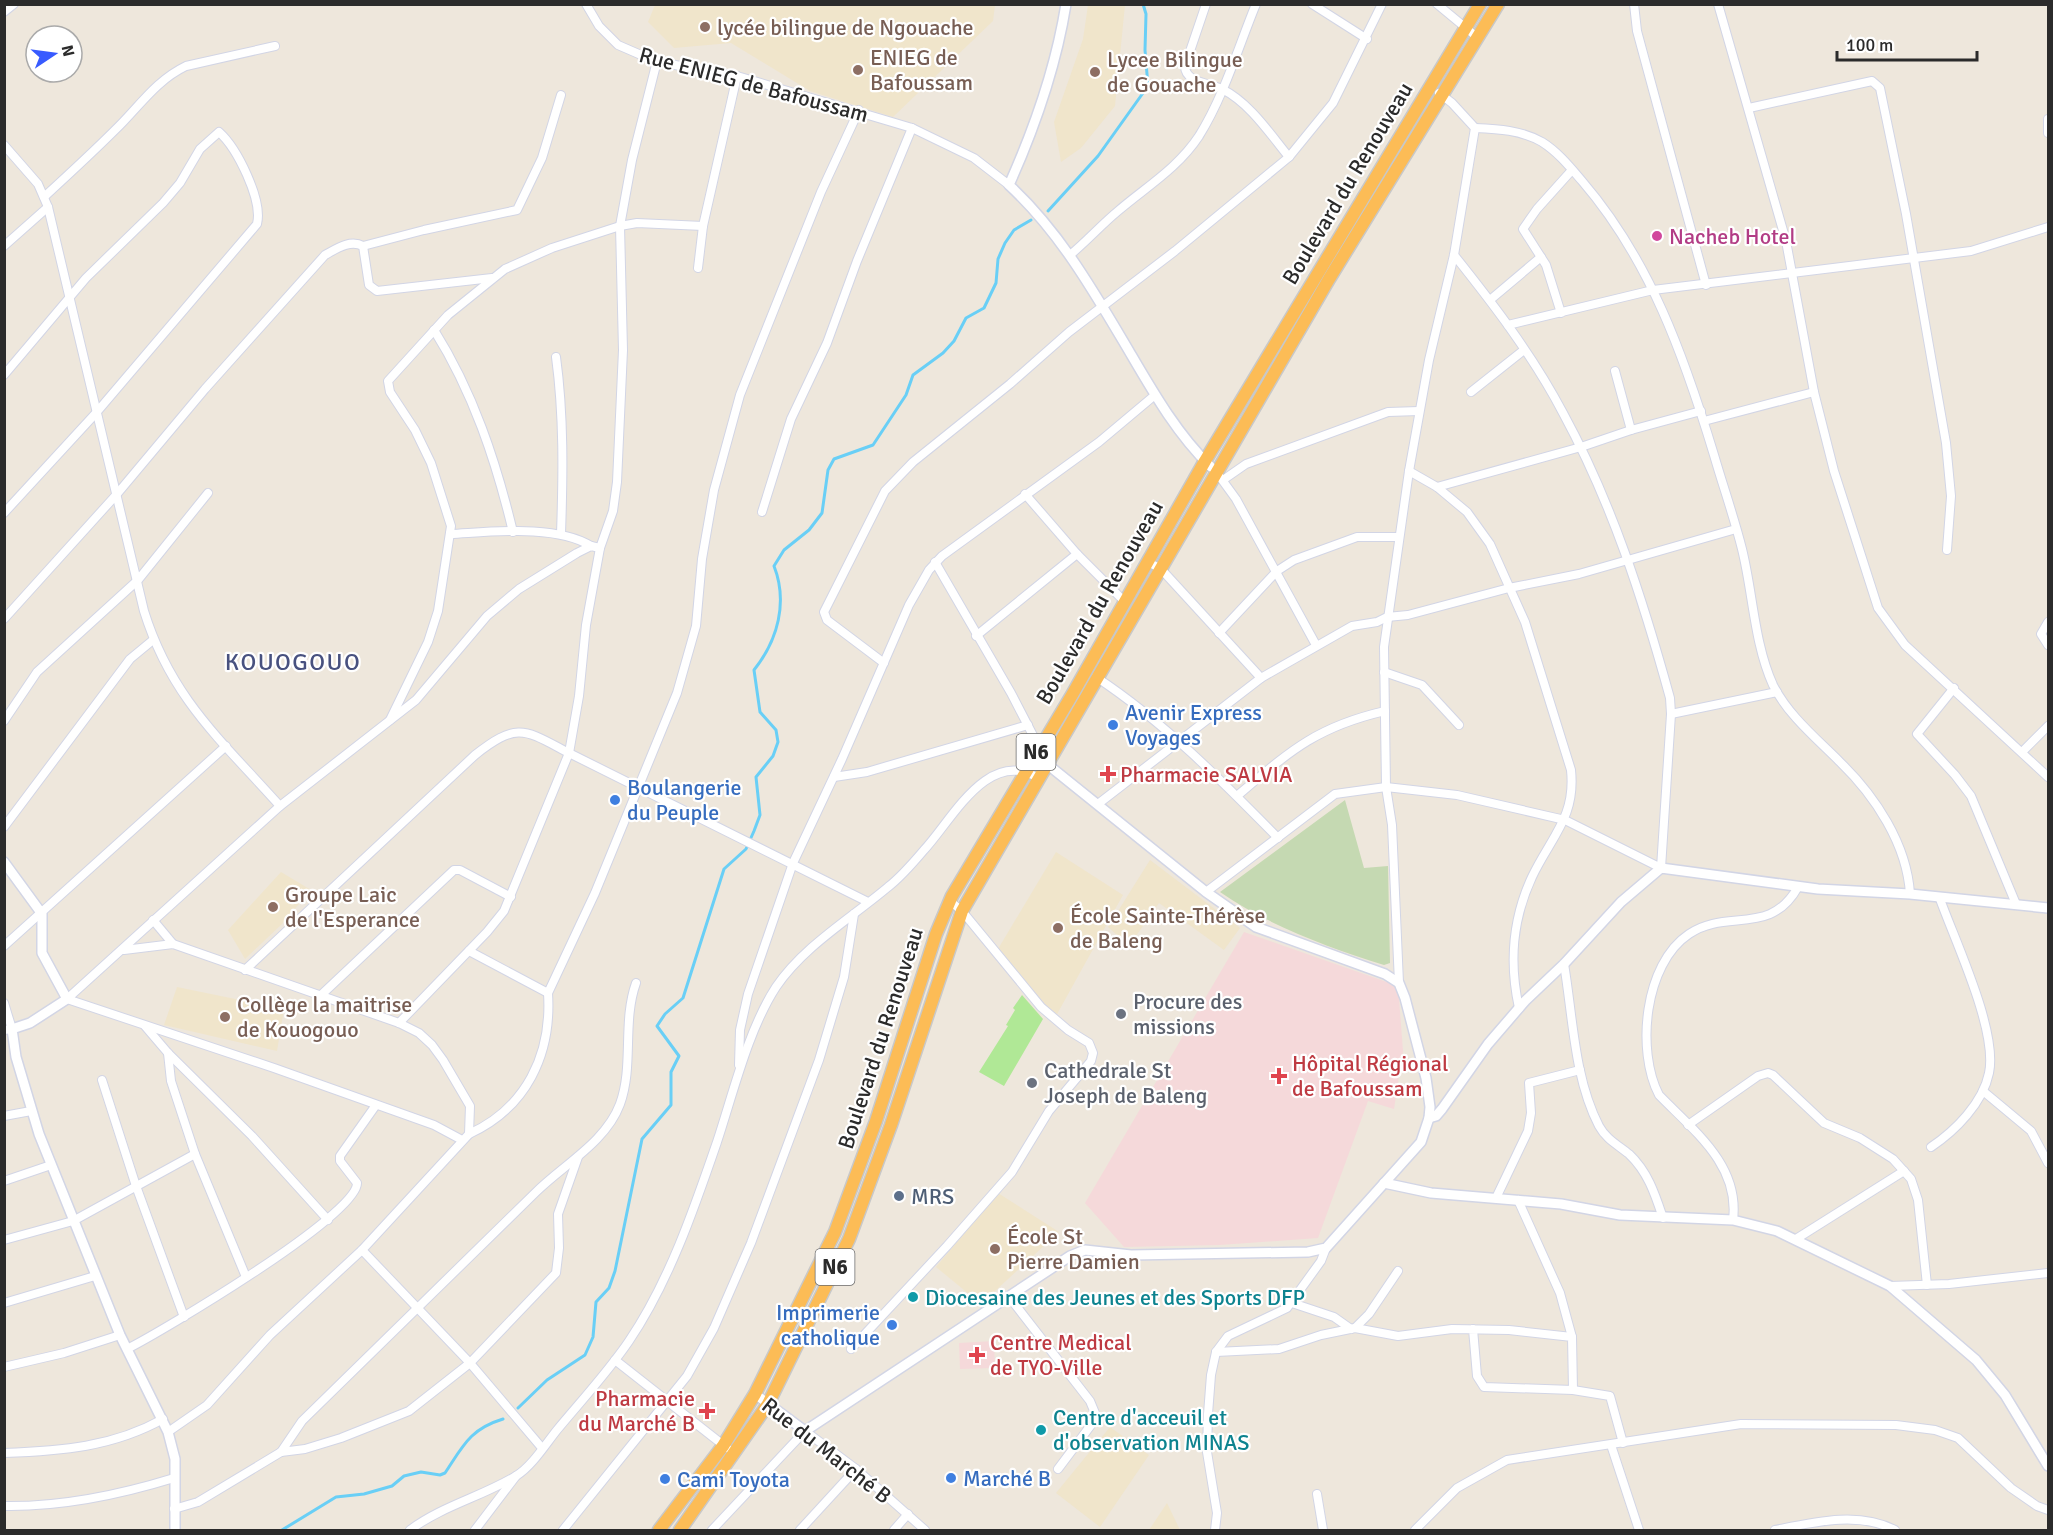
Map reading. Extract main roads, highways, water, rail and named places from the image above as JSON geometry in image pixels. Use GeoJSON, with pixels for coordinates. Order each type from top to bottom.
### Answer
{"type":"FeatureCollection","features":[{"type":"Feature","properties":{"kind":"highway","name":"Boulevard du Renouveau"},"geometry":{"type":"LineString","coordinates":[[891,1125],[962,911],[1096,677],[1161,569],[1317,271],[1480,4]]}},
{"type":"Feature","properties":{"kind":"highway","name":"Boulevard du Renouveau"},"geometry":{"type":"LineString","coordinates":[[660,1530],[723,1446],[755,1394],[835,1232],[876,1121],[936,934],[950,901],[1148,562],[1214,470],[1498,4]]}},
{"type":"Feature","properties":{"kind":"highway"},"geometry":{"type":"LineString","coordinates":[[1340,234],[1350,244]]}},
{"type":"Feature","properties":{"kind":"highway"},"geometry":{"type":"LineString","coordinates":[[1317,271],[1329,279]]}},
{"type":"Feature","properties":{"kind":"highway"},"geometry":{"type":"LineString","coordinates":[[909,1020],[924,1025]]}},
{"type":"Feature","properties":{"kind":"highway"},"geometry":{"type":"LineString","coordinates":[[876,1121],[891,1125]]}},
{"type":"Feature","properties":{"kind":"highway","name":"N6"},"geometry":{"type":"LineString","coordinates":[[680,1530],[768,1404],[849,1239],[891,1125]]}},
{"type":"Feature","properties":{"kind":"highway"},"geometry":{"type":"LineString","coordinates":[[835,1232],[849,1239]]}},
{"type":"Feature","properties":{"kind":"waterway"},"geometry":{"type":"LineString","coordinates":[[1048,211],[1098,156],[1148,86],[1145,50],[1146,14],[1143,4]]}},
{"type":"Feature","properties":{"kind":"waterway"},"geometry":{"type":"LineString","coordinates":[[518,1408],[547,1380],[585,1355],[593,1337],[596,1302],[609,1288],[615,1271],[642,1139],[671,1105],[671,1072],[679,1056],[657,1026],[665,1014],[683,998],[724,869],[746,849],[760,815],[756,777],[773,756],[778,742],[776,730],[760,712],[754,670],[769,646],[778,620],[780,593],[774,566],[784,550],[809,530],[822,513],[828,470],[834,459],[873,445],[906,395],[913,375],[943,353],[954,341],[966,318],[984,308],[996,283],[998,259],[1005,243],[1014,230],[1031,220]]}},
{"type":"Feature","properties":{"kind":"waterway"},"geometry":{"type":"LineString","coordinates":[[282,1530],[336,1497],[364,1494],[392,1486],[404,1476],[421,1472],[440,1475],[445,1473],[475,1433],[503,1419]]}},
{"type":"Feature","properties":{"kind":"place","name":"lycée bilingue de Ngouache"},"geometry":{"type":"Point","coordinates":[705,27]}},
{"type":"Feature","properties":{"kind":"place","name":"ENIEG de Bafoussam"},"geometry":{"type":"Point","coordinates":[858,70]}},
{"type":"Feature","properties":{"kind":"place","name":"Lycee Bilingue de Gouache"},"geometry":{"type":"Point","coordinates":[1095,72]}},
{"type":"Feature","properties":{"kind":"place","name":"Nacheb Hotel"},"geometry":{"type":"Point","coordinates":[1657,236]}},
{"type":"Feature","properties":{"kind":"place","name":"Avenir Express Voyages"},"geometry":{"type":"Point","coordinates":[1113,725]}},
{"type":"Feature","properties":{"kind":"place","name":"Pharmacie SALVIA"},"geometry":{"type":"Point","coordinates":[1108,774]}},
{"type":"Feature","properties":{"kind":"place","name":"Boulangerie du Peuple"},"geometry":{"type":"Point","coordinates":[615,800]}},
{"type":"Feature","properties":{"kind":"place","name":"Groupe Laic de l'Esperance"},"geometry":{"type":"Point","coordinates":[273,907]}},
{"type":"Feature","properties":{"kind":"place","name":"École Sainte-Thérèse de Baleng"},"geometry":{"type":"Point","coordinates":[1058,928]}},
{"type":"Feature","properties":{"kind":"place","name":"Procure des missions"},"geometry":{"type":"Point","coordinates":[1121,1014]}},
{"type":"Feature","properties":{"kind":"place","name":"Collège la maitrise de Kouogouo"},"geometry":{"type":"Point","coordinates":[225,1017]}},
{"type":"Feature","properties":{"kind":"place","name":"Hôpital Régional de Bafoussam"},"geometry":{"type":"Point","coordinates":[1279,1076]}},
{"type":"Feature","properties":{"kind":"place","name":"Cathedrale St Joseph de Baleng"},"geometry":{"type":"Point","coordinates":[1032,1083]}},
{"type":"Feature","properties":{"kind":"place","name":"MRS"},"geometry":{"type":"Point","coordinates":[899,1196]}},
{"type":"Feature","properties":{"kind":"place","name":"École St Pierre Damien"},"geometry":{"type":"Point","coordinates":[995,1249]}},
{"type":"Feature","properties":{"kind":"place","name":"Diocesaine des Jeunes et des Sports DFP"},"geometry":{"type":"Point","coordinates":[913,1297]}},
{"type":"Feature","properties":{"kind":"place","name":"Imprimerie catholique"},"geometry":{"type":"Point","coordinates":[892,1325]}},
{"type":"Feature","properties":{"kind":"place","name":"Centre Medical de TYO-Ville"},"geometry":{"type":"Point","coordinates":[977,1355]}},
{"type":"Feature","properties":{"kind":"place","name":"Pharmacie du Marché B"},"geometry":{"type":"Point","coordinates":[707,1411]}},
{"type":"Feature","properties":{"kind":"place","name":"Centre d'acceuil et d'observation MINAS"},"geometry":{"type":"Point","coordinates":[1041,1430]}},
{"type":"Feature","properties":{"kind":"place","name":"Marché B"},"geometry":{"type":"Point","coordinates":[951,1478]}},
{"type":"Feature","properties":{"kind":"place","name":"Cami Toyota"},"geometry":{"type":"Point","coordinates":[665,1479]}},
{"type":"Feature","properties":{"kind":"district","name":"KOUOGOUO"},"geometry":{"type":"Point","coordinates":[293,662]}}]}
